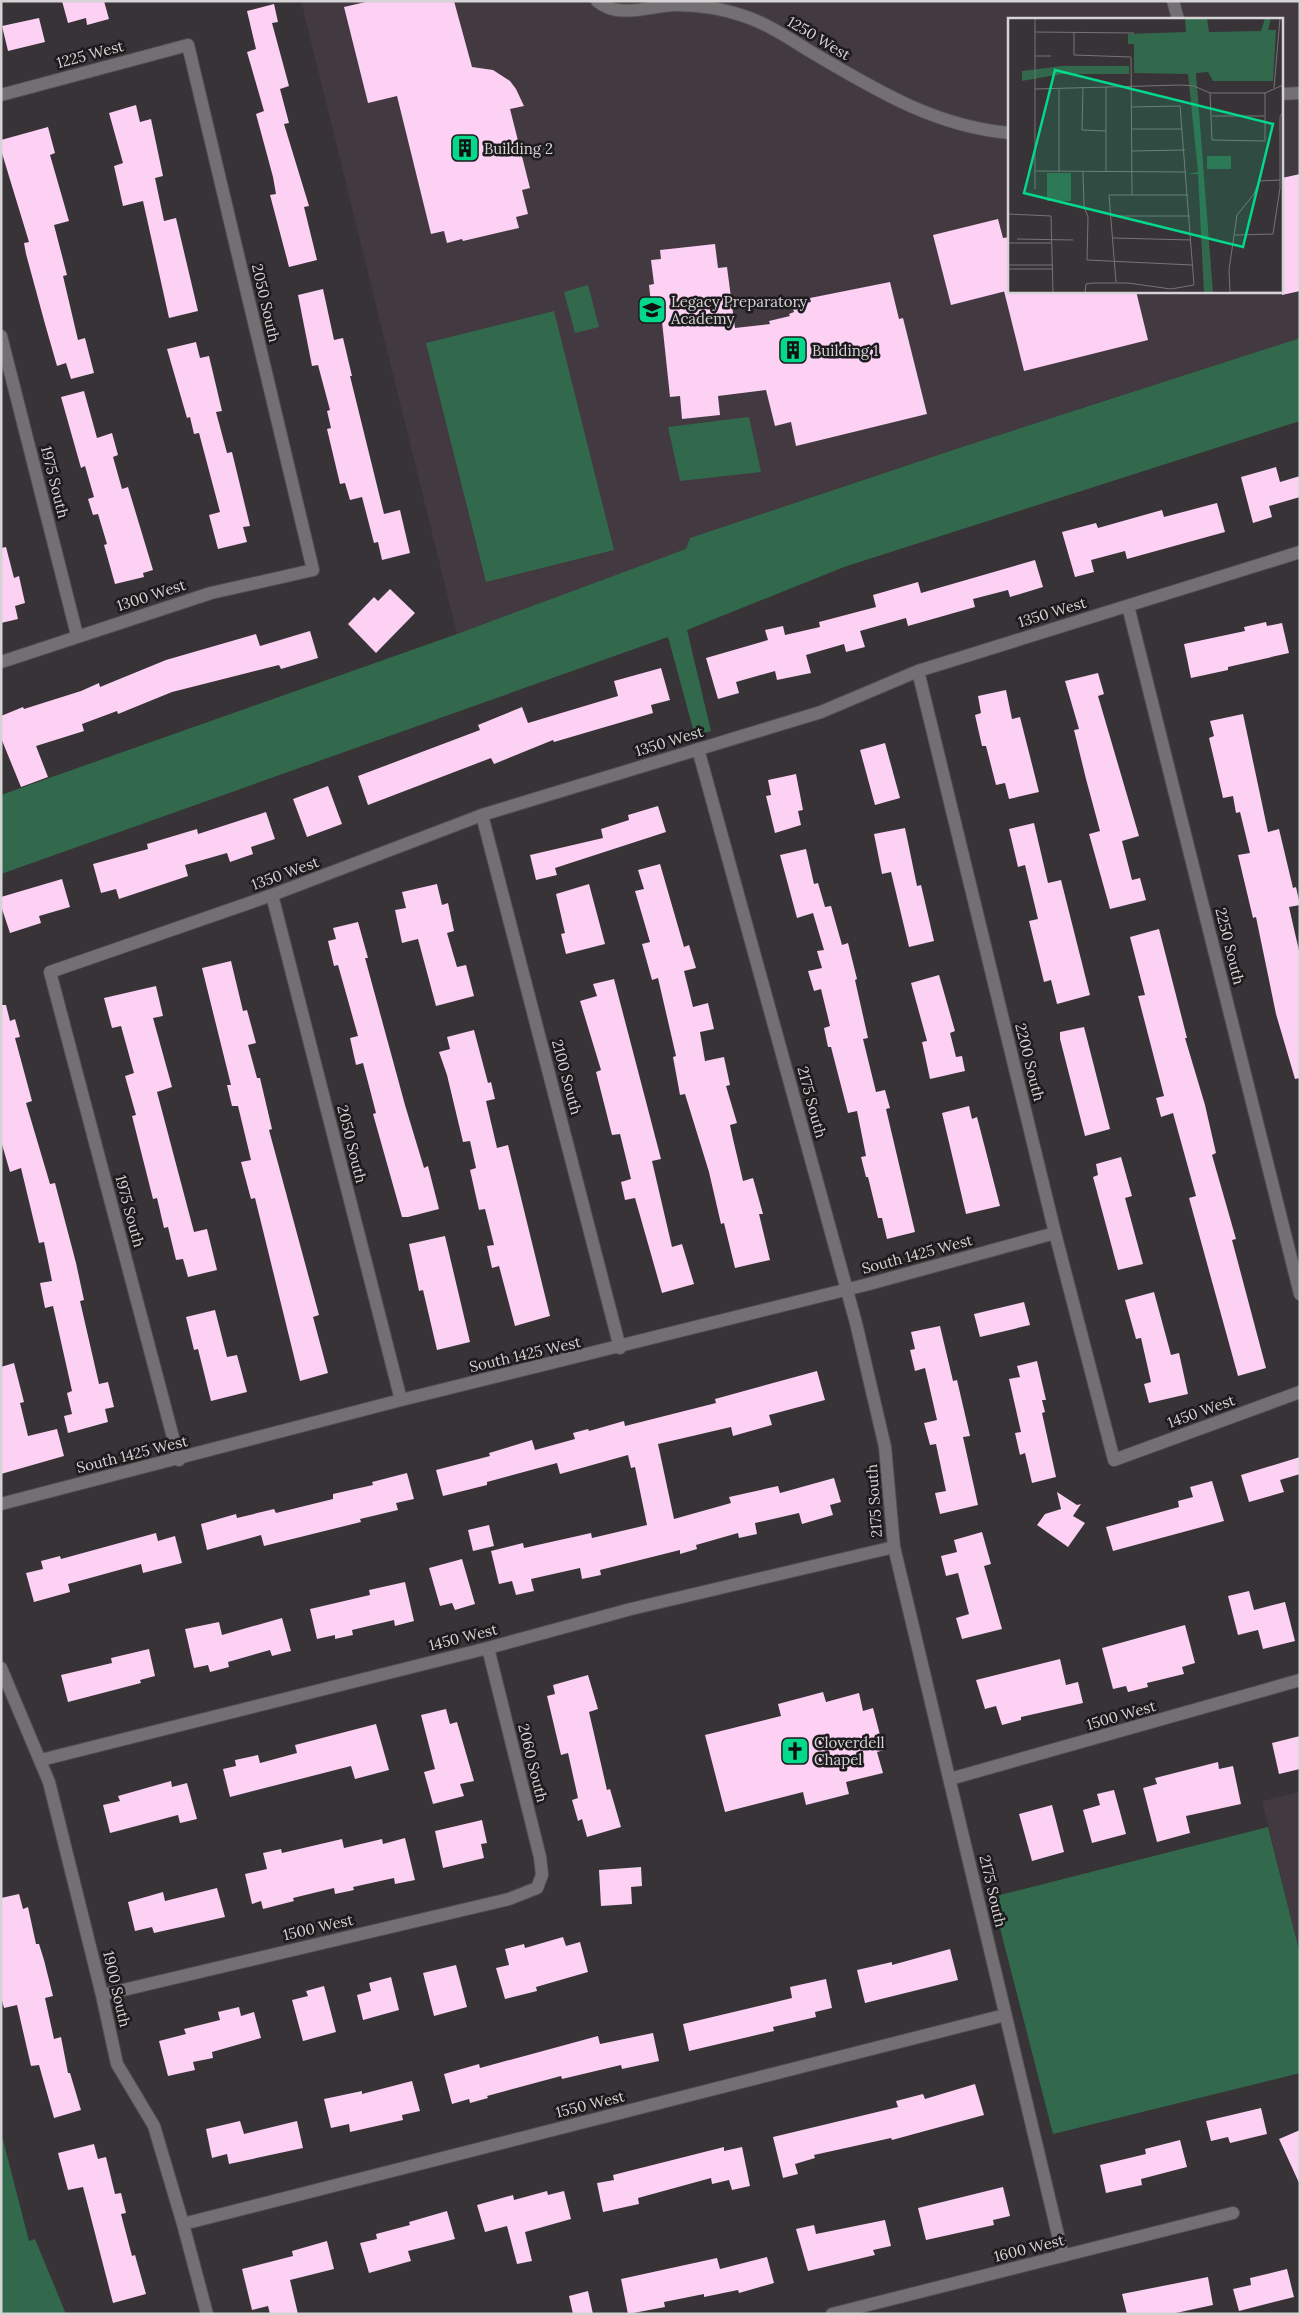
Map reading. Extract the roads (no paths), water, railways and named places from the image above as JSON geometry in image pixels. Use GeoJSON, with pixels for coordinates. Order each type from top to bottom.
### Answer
{"type":"FeatureCollection","features":[{"type":"Feature","properties":{"kind":"street"},"geometry":{"type":"LineString","coordinates":[[1173,1],[1178,18]]}},
{"type":"Feature","properties":{"kind":"street","name":"1250 West"},"geometry":{"type":"LineString","coordinates":[[600,4],[620,11],[693,5],[746,16],[779,33],[877,92],[912,108],[947,121],[1008,133]]}},
{"type":"Feature","properties":{"kind":"street","name":"1225 West"},"geometry":{"type":"LineString","coordinates":[[1,95],[188,44]]}},
{"type":"Feature","properties":{"kind":"street","name":"2050 South"},"geometry":{"type":"LineString","coordinates":[[188,44],[313,570]]}},
{"type":"Feature","properties":{"kind":"street"},"geometry":{"type":"LineString","coordinates":[[1284,94],[1300,93]]}},
{"type":"Feature","properties":{"kind":"street","name":"1975 South"},"geometry":{"type":"LineString","coordinates":[[1,336],[77,635]]}},
{"type":"Feature","properties":{"kind":"street","name":"1350 West"},"geometry":{"type":"LineString","coordinates":[[50,972],[272,895],[482,816],[821,712],[918,671],[1300,552]]}},
{"type":"Feature","properties":{"kind":"street","name":"1300 West"},"geometry":{"type":"LineString","coordinates":[[1,662],[77,635],[211,593],[313,570]]}},
{"type":"Feature","properties":{"kind":"street","name":"2250 South"},"geometry":{"type":"LineString","coordinates":[[1128,606],[1300,1294]]}},
{"type":"Feature","properties":{"kind":"street","name":"2200 South"},"geometry":{"type":"LineString","coordinates":[[918,671],[1055,1233],[1114,1460]]}},
{"type":"Feature","properties":{"kind":"street","name":"2175 South"},"geometry":{"type":"LineString","coordinates":[[698,749],[847,1289],[886,1447],[894,1547],[1063,2256]]}},
{"type":"Feature","properties":{"kind":"street","name":"2100 South"},"geometry":{"type":"LineString","coordinates":[[482,816],[620,1348]]}},
{"type":"Feature","properties":{"kind":"street","name":"2050 South"},"geometry":{"type":"LineString","coordinates":[[272,895],[401,1400]]}},
{"type":"Feature","properties":{"kind":"street","name":"1975 South"},"geometry":{"type":"LineString","coordinates":[[50,972],[179,1460]]}},
{"type":"Feature","properties":{"kind":"street","name":"South 1425 West"},"geometry":{"type":"LineString","coordinates":[[1,1504],[179,1460],[401,1400],[620,1348],[1055,1233]]}},
{"type":"Feature","properties":{"kind":"street","name":"1450 West"},"geometry":{"type":"LineString","coordinates":[[1114,1460],[1300,1392]]}},
{"type":"Feature","properties":{"kind":"street","name":"1450 West"},"geometry":{"type":"LineString","coordinates":[[41,1760],[488,1648],[631,1609],[894,1547]]}},
{"type":"Feature","properties":{"kind":"street","name":"2060 South"},"geometry":{"type":"LineString","coordinates":[[488,1648],[540,1856],[542,1875],[539,1885]]}},
{"type":"Feature","properties":{"kind":"street","name":"1900 South"},"geometry":{"type":"LineString","coordinates":[[1,1668],[49,1782],[102,1995],[117,2064],[154,2126],[207,2314]]}},
{"type":"Feature","properties":{"kind":"street","name":"1500 West"},"geometry":{"type":"LineString","coordinates":[[950,1779],[1300,1680]]}},
{"type":"Feature","properties":{"kind":"street","name":"1500 West"},"geometry":{"type":"LineString","coordinates":[[102,1995],[509,1899],[526,1893],[539,1885]]}},
{"type":"Feature","properties":{"kind":"street","name":"1550 West"},"geometry":{"type":"LineString","coordinates":[[183,2224],[1005,2015]]}},
{"type":"Feature","properties":{"kind":"street","name":"1600 West"},"geometry":{"type":"LineString","coordinates":[[832,2314],[1233,2213]]}},
{"type":"Feature","properties":{"kind":"place","name":"Building 2"},"geometry":{"type":"Point","coordinates":[465,148]}},
{"type":"Feature","properties":{"kind":"place","name":"Legacy Preparatory Academy"},"geometry":{"type":"Point","coordinates":[652,310]}},
{"type":"Feature","properties":{"kind":"place","name":"Building 1"},"geometry":{"type":"Point","coordinates":[793,350]}},
{"type":"Feature","properties":{"kind":"place","name":"Cloverdell Chapel"},"geometry":{"type":"Point","coordinates":[795,1751]}}]}
